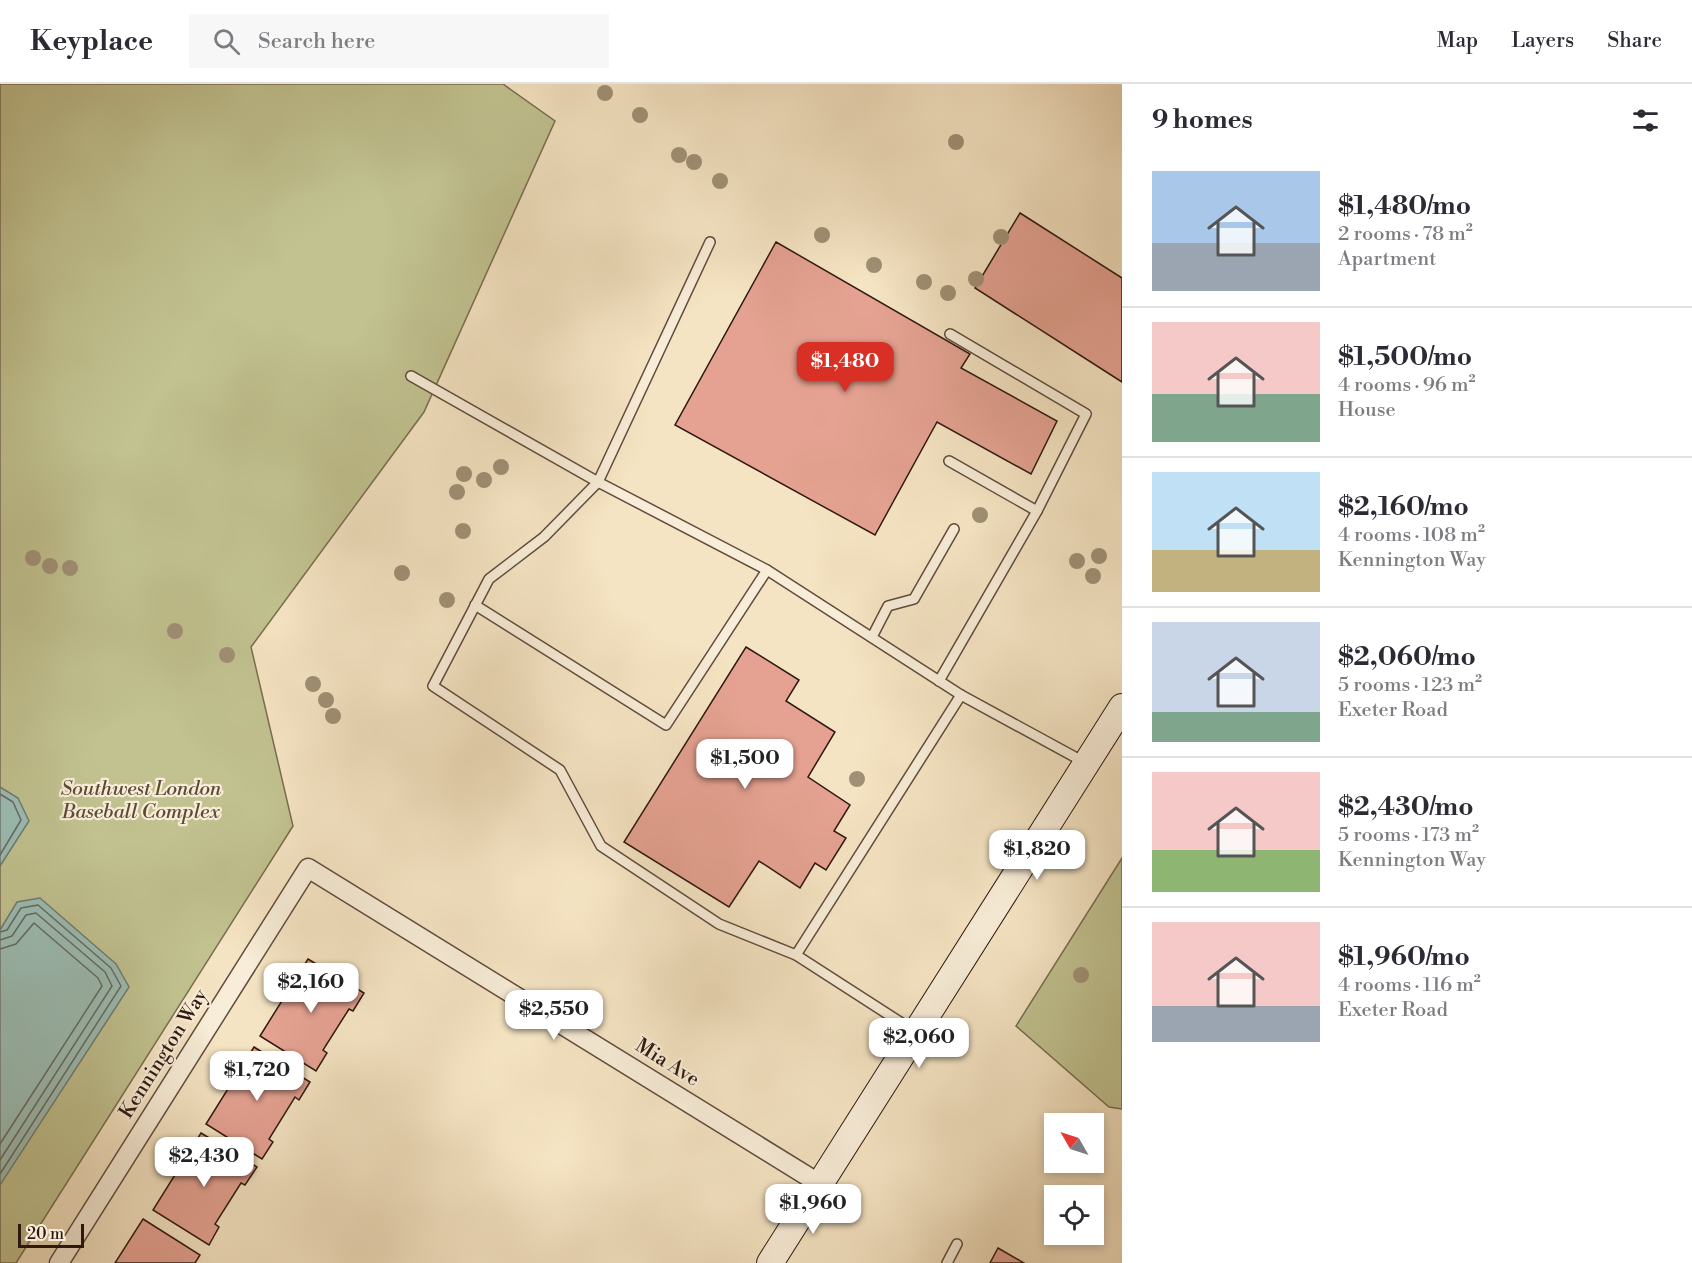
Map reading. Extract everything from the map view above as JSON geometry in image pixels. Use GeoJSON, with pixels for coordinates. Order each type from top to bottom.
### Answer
{"type":"FeatureCollection","features":[{"type":"Feature","properties":{"kind":"main road"},"geometry":{"type":"LineString","coordinates":[[770,1263],[1122,706]]}},
{"type":"Feature","properties":{"kind":"street","name":"Mia Ave"},"geometry":{"type":"LineString","coordinates":[[308,868],[820,1184]]}},
{"type":"Feature","properties":{"kind":"street","name":"Kennington Way"},"geometry":{"type":"LineString","coordinates":[[60,1263],[308,868]]}},
{"type":"Feature","properties":{"kind":"lane"},"geometry":{"type":"LineString","coordinates":[[710,242],[598,482],[544,537],[489,579],[433,686],[560,770],[602,846],[719,924],[796,956],[916,1032]]}},
{"type":"Feature","properties":{"kind":"lane"},"geometry":{"type":"LineString","coordinates":[[939,681],[1037,511],[1086,414],[950,334]]}},
{"type":"Feature","properties":{"kind":"lane"},"geometry":{"type":"LineString","coordinates":[[411,376],[598,482],[768,570],[961,695],[1086,763]]}},
{"type":"Feature","properties":{"kind":"lane"},"geometry":{"type":"LineString","coordinates":[[949,461],[1037,511]]}},
{"type":"Feature","properties":{"kind":"lane"},"geometry":{"type":"LineString","coordinates":[[872,638],[888,606],[914,599],[954,529]]}},
{"type":"Feature","properties":{"kind":"lane"},"geometry":{"type":"LineString","coordinates":[[475,605],[666,725],[768,570]]}},
{"type":"Feature","properties":{"kind":"lane"},"geometry":{"type":"LineString","coordinates":[[796,956],[961,695]]}},
{"type":"Feature","properties":{"kind":"lane"},"geometry":{"type":"LineString","coordinates":[[947,1263],[957,1244]]}},
{"type":"Feature","properties":{"kind":"green space","name":"Southwest London Baseball Complex"},"geometry":{"type":"Polygon","coordinates":[[[0,84],[503,84],[555,121],[424,412],[251,647],[293,826],[16,1263],[0,1263],[0,84]]]}},
{"type":"Feature","properties":{"kind":"green space"},"geometry":{"type":"Polygon","coordinates":[[[1122,858],[1122,1109],[1109,1107],[1016,1026],[1122,858]]]}},
{"type":"Feature","properties":{"kind":"water"},"geometry":{"type":"Polygon","coordinates":[[[0,787],[18,798],[29,821],[0,866],[0,787]]]}},
{"type":"Feature","properties":{"kind":"water"},"geometry":{"type":"Polygon","coordinates":[[[40,898],[116,964],[129,987],[0,1185],[0,930],[17,902],[40,898]]]}},
{"type":"Feature","properties":{"kind":"building"},"geometry":{"type":"Polygon","coordinates":[[[1020,213],[1122,278],[1122,382],[975,288],[1020,213]]]}},
{"type":"Feature","properties":{"kind":"building"},"geometry":{"type":"Polygon","coordinates":[[[776,242],[970,354],[961,368],[1057,421],[1031,474],[937,422],[875,535],[675,425],[776,242]]]}},
{"type":"Feature","properties":{"kind":"building"},"geometry":{"type":"Polygon","coordinates":[[[746,647],[799,680],[786,701],[835,732],[808,777],[850,805],[834,831],[846,838],[826,870],[815,863],[800,888],[759,861],[729,907],[624,842],[746,647]]]}},
{"type":"Feature","properties":{"kind":"building"},"geometry":{"type":"Polygon","coordinates":[[[308,959],[364,993],[353,1011],[349,1009],[323,1050],[327,1053],[316,1071],[260,1036],[308,959]]]}},
{"type":"Feature","properties":{"kind":"building"},"geometry":{"type":"Polygon","coordinates":[[[254,1047],[310,1082],[299,1100],[295,1097],[269,1139],[273,1142],[262,1159],[206,1124],[254,1047]]]}},
{"type":"Feature","properties":{"kind":"building"},"geometry":{"type":"Polygon","coordinates":[[[201,1133],[257,1167],[245,1185],[241,1183],[215,1224],[219,1227],[209,1245],[153,1210],[201,1133]]]}},
{"type":"Feature","properties":{"kind":"building"},"geometry":{"type":"Polygon","coordinates":[[[143,1219],[200,1255],[195,1263],[115,1263],[143,1219]]]}},
{"type":"Feature","properties":{"kind":"building"},"geometry":{"type":"Polygon","coordinates":[[[998,1248],[1024,1263],[990,1263],[998,1248]]]}}]}
